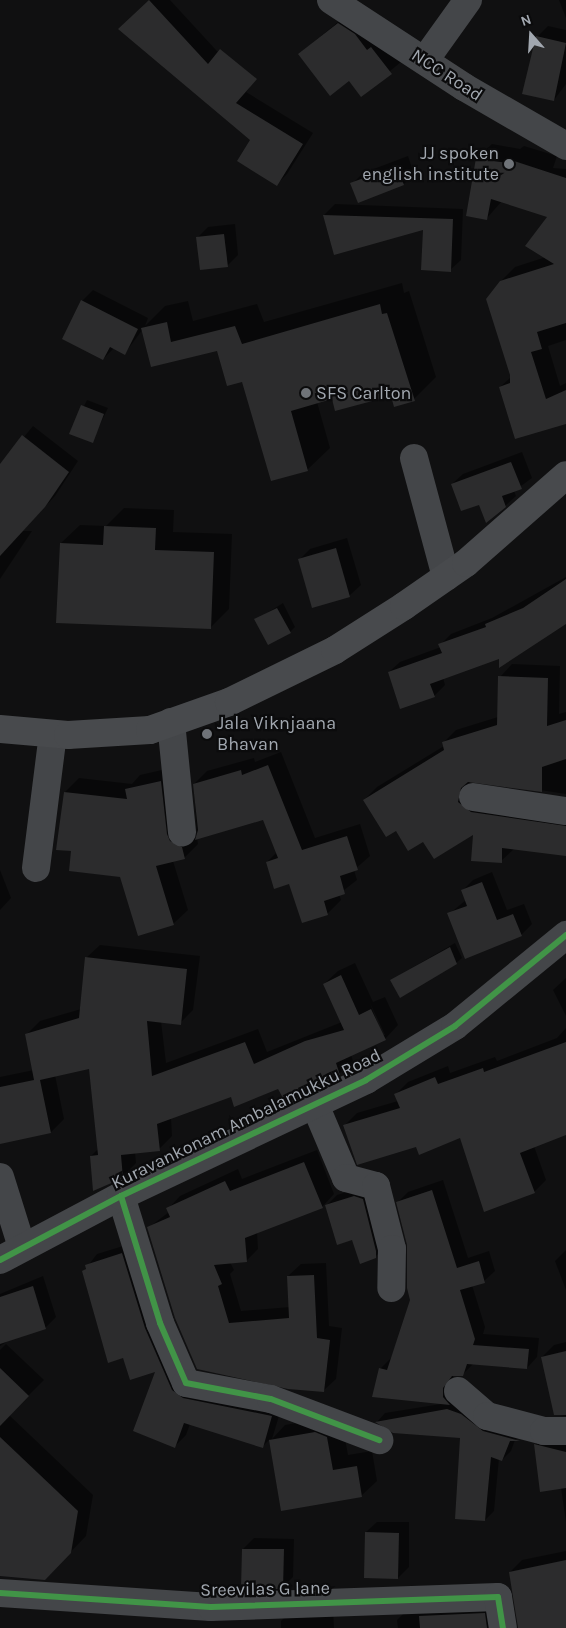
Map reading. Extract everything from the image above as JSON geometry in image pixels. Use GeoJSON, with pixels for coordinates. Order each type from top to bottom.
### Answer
{"type":"FeatureCollection","features":[{"type":"Feature","properties":{"kind":"main road"},"geometry":{"type":"LineString","coordinates":[[0,729],[53,734],[150,730],[229,702],[335,650],[446,577],[566,476]]}},
{"type":"Feature","properties":{"kind":"street","name":"NCC Road"},"geometry":{"type":"LineString","coordinates":[[331,0],[464,87],[566,146]]}},
{"type":"Feature","properties":{"kind":"street"},"geometry":{"type":"LineString","coordinates":[[425,60],[468,0]]}},
{"type":"Feature","properties":{"kind":"street"},"geometry":{"type":"LineString","coordinates":[[414,458],[446,577]]}},
{"type":"Feature","properties":{"kind":"street"},"geometry":{"type":"LineString","coordinates":[[171,722],[182,832]]}},
{"type":"Feature","properties":{"kind":"street"},"geometry":{"type":"LineString","coordinates":[[36,868],[53,734]]}},
{"type":"Feature","properties":{"kind":"street"},"geometry":{"type":"LineString","coordinates":[[473,797],[566,811]]}},
{"type":"Feature","properties":{"kind":"street","name":"Kuravankonam Ambalamukku Road"},"geometry":{"type":"LineString","coordinates":[[11,1254],[121,1196],[366,1080],[455,1026],[566,935]]}},
{"type":"Feature","properties":{"kind":"street"},"geometry":{"type":"LineString","coordinates":[[315,1105],[346,1178],[376,1186],[392,1249],[391,1288]]}},
{"type":"Feature","properties":{"kind":"street"},"geometry":{"type":"LineString","coordinates":[[0,1177],[11,1254]]}},
{"type":"Feature","properties":{"kind":"street"},"geometry":{"type":"LineString","coordinates":[[121,1196],[160,1323],[186,1383],[271,1399],[379,1440]]}},
{"type":"Feature","properties":{"kind":"street"},"geometry":{"type":"LineString","coordinates":[[458,1391],[487,1416],[544,1431],[566,1431]]}},
{"type":"Feature","properties":{"kind":"street","name":"Sreevilas G lane"},"geometry":{"type":"LineString","coordinates":[[0,1593],[211,1606],[498,1597],[503,1628]]}},
{"type":"Feature","properties":{"kind":"building"},"geometry":{"type":"Polygon","coordinates":[[[149,0],[208,64],[220,49],[257,79],[236,103],[303,144],[277,186],[237,161],[250,140],[118,29],[149,0]]]}},
{"type":"Feature","properties":{"kind":"building"},"geometry":{"type":"Polygon","coordinates":[[[338,23],[355,34],[367,50],[371,47],[392,74],[361,97],[349,81],[330,96],[298,54],[338,23]]]}},
{"type":"Feature","properties":{"kind":"building"},"geometry":{"type":"Polygon","coordinates":[[[536,36],[566,43],[554,101],[522,94],[536,36]]]}},
{"type":"Feature","properties":{"kind":"building"},"geometry":{"type":"Polygon","coordinates":[[[476,158],[507,163],[508,159],[566,178],[566,323],[537,332],[542,349],[531,352],[546,399],[566,390],[566,424],[515,439],[499,387],[510,383],[510,375],[486,299],[500,281],[554,264],[525,246],[547,217],[491,199],[487,220],[466,216],[476,158]]]}},
{"type":"Feature","properties":{"kind":"building"},"geometry":{"type":"Polygon","coordinates":[[[397,166],[404,185],[358,203],[350,183],[397,166]]]}},
{"type":"Feature","properties":{"kind":"building"},"geometry":{"type":"Polygon","coordinates":[[[323,215],[453,219],[451,272],[421,270],[423,230],[334,255],[323,215]]]}},
{"type":"Feature","properties":{"kind":"building"},"geometry":{"type":"Polygon","coordinates":[[[224,234],[228,267],[200,270],[196,237],[224,234]]]}},
{"type":"Feature","properties":{"kind":"building"},"geometry":{"type":"Polygon","coordinates":[[[81,300],[138,329],[125,355],[110,347],[103,360],[62,339],[81,300]]]}},
{"type":"Feature","properties":{"kind":"building","name":"SFS Carlton"},"geometry":{"type":"Polygon","coordinates":[[[380,304],[382,314],[387,313],[415,401],[394,407],[391,396],[335,411],[332,399],[291,411],[308,471],[271,481],[242,382],[227,386],[217,351],[151,367],[141,328],[167,322],[171,342],[235,326],[242,344],[380,304]]]}},
{"type":"Feature","properties":{"kind":"building"},"geometry":{"type":"Polygon","coordinates":[[[81,405],[104,414],[93,443],[69,434],[81,405]]]}},
{"type":"Feature","properties":{"kind":"building"},"geometry":{"type":"Polygon","coordinates":[[[22,435],[69,472],[45,507],[0,556],[0,464],[22,435]]]}},
{"type":"Feature","properties":{"kind":"building"},"geometry":{"type":"Polygon","coordinates":[[[511,462],[522,489],[502,496],[506,507],[486,523],[479,505],[461,511],[451,484],[511,462]]]}},
{"type":"Feature","properties":{"kind":"building"},"geometry":{"type":"Polygon","coordinates":[[[104,526],[156,528],[155,550],[214,552],[211,629],[56,623],[60,543],[103,545],[104,526]]]}},
{"type":"Feature","properties":{"kind":"building"},"geometry":{"type":"Polygon","coordinates":[[[336,548],[350,597],[312,608],[298,559],[336,548]]]}},
{"type":"Feature","properties":{"kind":"building"},"geometry":{"type":"Polygon","coordinates":[[[566,579],[566,624],[499,668],[499,659],[430,684],[435,697],[400,709],[388,672],[442,653],[438,644],[486,627],[485,624],[523,608],[566,579]]]}},
{"type":"Feature","properties":{"kind":"building"},"geometry":{"type":"Polygon","coordinates":[[[277,608],[291,633],[268,645],[254,619],[277,608]]]}},
{"type":"Feature","properties":{"kind":"building"},"geometry":{"type":"Polygon","coordinates":[[[498,676],[548,678],[547,726],[566,720],[566,759],[542,767],[542,792],[468,782],[461,788],[458,802],[471,812],[566,826],[566,856],[502,848],[502,863],[471,861],[473,835],[434,859],[423,842],[408,851],[396,831],[386,837],[363,800],[444,750],[442,742],[497,725],[498,676]]]}},
{"type":"Feature","properties":{"kind":"building"},"geometry":{"type":"Polygon","coordinates":[[[268,765],[302,850],[347,836],[358,870],[340,876],[345,894],[324,901],[328,915],[302,923],[289,884],[274,889],[266,862],[278,858],[263,820],[195,840],[198,830],[193,784],[241,770],[242,775],[268,765]]]}},
{"type":"Feature","properties":{"kind":"building"},"geometry":{"type":"Polygon","coordinates":[[[161,781],[167,834],[170,841],[182,847],[185,859],[156,866],[174,925],[138,936],[120,877],[69,871],[71,851],[56,850],[64,792],[127,799],[125,789],[161,781]]]}},
{"type":"Feature","properties":{"kind":"building"},"geometry":{"type":"Polygon","coordinates":[[[482,882],[497,920],[513,914],[522,936],[465,959],[447,913],[467,906],[461,890],[482,882]]]}},
{"type":"Feature","properties":{"kind":"building"},"geometry":{"type":"Polygon","coordinates":[[[450,947],[457,964],[400,998],[390,980],[450,947]]]}},
{"type":"Feature","properties":{"kind":"building"},"geometry":{"type":"Polygon","coordinates":[[[85,957],[187,969],[181,1025],[147,1021],[152,1076],[245,1042],[254,1064],[305,1041],[344,1030],[323,984],[341,975],[359,1015],[371,1009],[386,1040],[336,1063],[340,1075],[320,1085],[283,1098],[278,1089],[234,1107],[231,1097],[157,1124],[160,1151],[121,1155],[123,1178],[93,1191],[90,1156],[98,1155],[89,1069],[40,1080],[51,1133],[0,1144],[0,1087],[34,1080],[25,1034],[79,1018],[85,957]]]}},
{"type":"Feature","properties":{"kind":"building"},"geometry":{"type":"Polygon","coordinates":[[[566,1042],[566,1135],[520,1153],[535,1193],[484,1212],[460,1138],[419,1155],[416,1147],[357,1165],[343,1125],[400,1108],[394,1094],[435,1077],[438,1084],[483,1068],[484,1072],[566,1042]]]}},
{"type":"Feature","properties":{"kind":"building"},"geometry":{"type":"Polygon","coordinates":[[[304,1162],[323,1208],[245,1238],[247,1262],[214,1265],[222,1284],[218,1286],[229,1323],[289,1318],[287,1276],[314,1275],[317,1338],[330,1340],[324,1392],[288,1389],[197,1369],[175,1318],[147,1227],[170,1217],[166,1208],[225,1181],[230,1191],[304,1162]]]}},
{"type":"Feature","properties":{"kind":"building"},"geometry":{"type":"Polygon","coordinates":[[[432,1190],[457,1268],[479,1261],[485,1283],[460,1290],[475,1339],[473,1345],[529,1349],[527,1369],[467,1364],[463,1376],[452,1376],[443,1388],[443,1397],[450,1405],[372,1397],[379,1368],[387,1370],[410,1300],[407,1288],[407,1245],[396,1202],[432,1190]]]}},
{"type":"Feature","properties":{"kind":"building"},"geometry":{"type":"Polygon","coordinates":[[[354,1196],[363,1199],[376,1251],[376,1258],[360,1264],[352,1240],[337,1245],[325,1205],[354,1196]]]}},
{"type":"Feature","properties":{"kind":"building"},"geometry":{"type":"Polygon","coordinates":[[[122,1253],[145,1328],[172,1390],[183,1398],[272,1416],[263,1448],[184,1423],[175,1448],[133,1431],[155,1372],[130,1380],[123,1358],[108,1363],[82,1271],[86,1269],[85,1265],[122,1253]]]}},
{"type":"Feature","properties":{"kind":"building"},"geometry":{"type":"Polygon","coordinates":[[[33,1286],[46,1329],[0,1344],[0,1297],[33,1286]]]}},
{"type":"Feature","properties":{"kind":"building"},"geometry":{"type":"Polygon","coordinates":[[[566,1351],[566,1415],[554,1415],[541,1357],[566,1351]]]}},
{"type":"Feature","properties":{"kind":"building"},"geometry":{"type":"Polygon","coordinates":[[[0,1368],[29,1396],[0,1426],[0,1368]]]}},
{"type":"Feature","properties":{"kind":"building"},"geometry":{"type":"Polygon","coordinates":[[[447,1409],[461,1414],[483,1431],[520,1441],[510,1441],[502,1461],[491,1457],[485,1521],[455,1519],[460,1438],[393,1433],[375,1422],[447,1409]]]}},
{"type":"Feature","properties":{"kind":"building"},"geometry":{"type":"Polygon","coordinates":[[[315,1432],[327,1437],[333,1470],[357,1466],[362,1497],[281,1511],[269,1440],[315,1432]]]}},
{"type":"Feature","properties":{"kind":"building"},"geometry":{"type":"Polygon","coordinates":[[[0,1437],[78,1511],[71,1553],[45,1580],[0,1576],[0,1437]]]}},
{"type":"Feature","properties":{"kind":"building"},"geometry":{"type":"Polygon","coordinates":[[[534,1444],[566,1452],[566,1488],[540,1492],[534,1444]]]}},
{"type":"Feature","properties":{"kind":"building"},"geometry":{"type":"Polygon","coordinates":[[[365,1532],[399,1533],[398,1579],[364,1578],[365,1532]]]}},
{"type":"Feature","properties":{"kind":"building"},"geometry":{"type":"Polygon","coordinates":[[[242,1549],[284,1549],[283,1589],[241,1589],[242,1549]]]}},
{"type":"Feature","properties":{"kind":"building"},"geometry":{"type":"Polygon","coordinates":[[[566,1560],[566,1628],[518,1628],[509,1572],[566,1560]]]}},
{"type":"Feature","properties":{"kind":"building"},"geometry":{"type":"Polygon","coordinates":[[[485,1613],[487,1628],[420,1628],[419,1616],[485,1613]]]}},
{"type":"Feature","properties":{"kind":"cycle path"},"geometry":{"type":"LineString","coordinates":[[0,1260],[121,1196],[366,1080],[455,1026],[566,935]]}},
{"type":"Feature","properties":{"kind":"cycle path"},"geometry":{"type":"LineString","coordinates":[[121,1196],[160,1323],[186,1383],[271,1399],[379,1440]]}},
{"type":"Feature","properties":{"kind":"cycle path"},"geometry":{"type":"LineString","coordinates":[[0,1593],[211,1607],[498,1597],[503,1628]]}},
{"type":"Feature","properties":{"kind":"place","name":"JJ spoken english institute"},"geometry":{"type":"Point","coordinates":[509,164]}},
{"type":"Feature","properties":{"kind":"place","name":"SFS Carlton"},"geometry":{"type":"Point","coordinates":[306,393]}},
{"type":"Feature","properties":{"kind":"place","name":"Jala Viknjaana Bhavan"},"geometry":{"type":"Point","coordinates":[207,734]}}]}
